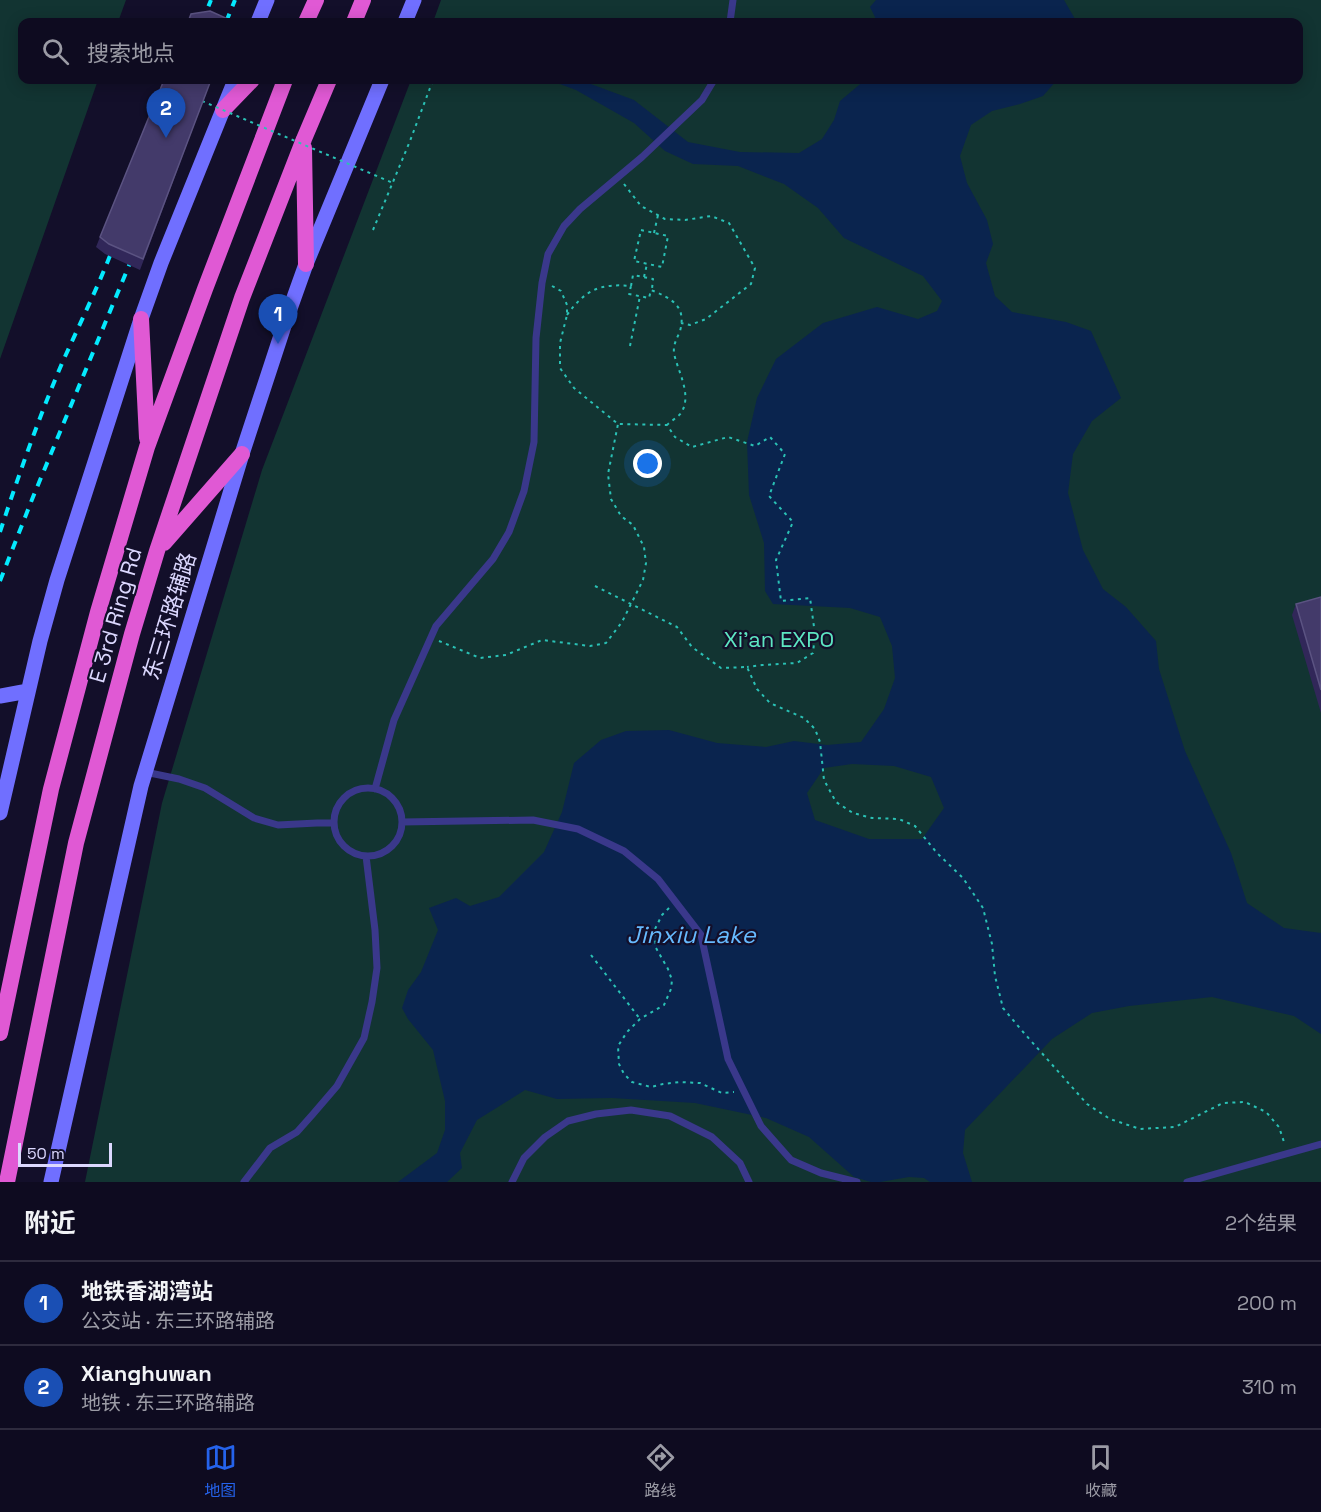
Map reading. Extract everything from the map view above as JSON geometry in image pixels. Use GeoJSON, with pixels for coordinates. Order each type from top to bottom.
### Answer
{"type":"FeatureCollection","features":[{"type":"Feature","properties":{"kind":"highway"},"geometry":{"type":"LineString","coordinates":[[308,18],[316,0]]}},
{"type":"Feature","properties":{"kind":"highway"},"geometry":{"type":"LineString","coordinates":[[356,18],[363,0]]}},
{"type":"Feature","properties":{"kind":"highway"},"geometry":{"type":"LineString","coordinates":[[222,110],[248,84]]}},
{"type":"Feature","properties":{"kind":"highway","name":"E 3rd Ring Rd"},"geometry":{"type":"LineString","coordinates":[[0,1033],[51,789],[98,612],[147,447],[283,84]]}},
{"type":"Feature","properties":{"kind":"highway","name":"E 3rd Ring Rd"},"geometry":{"type":"LineString","coordinates":[[7,1182],[76,843],[132,634],[157,550],[242,298],[327,84]]}},
{"type":"Feature","properties":{"kind":"highway"},"geometry":{"type":"LineString","coordinates":[[304,140],[306,264]]}},
{"type":"Feature","properties":{"kind":"highway"},"geometry":{"type":"LineString","coordinates":[[141,319],[147,447]]}},
{"type":"Feature","properties":{"kind":"highway"},"geometry":{"type":"LineString","coordinates":[[157,550],[242,454]]}},
{"type":"Feature","properties":{"kind":"main road"},"geometry":{"type":"LineString","coordinates":[[260,18],[267,0]]}},
{"type":"Feature","properties":{"kind":"main road"},"geometry":{"type":"LineString","coordinates":[[407,18],[414,0]]}},
{"type":"Feature","properties":{"kind":"main road"},"geometry":{"type":"LineString","coordinates":[[0,813],[5,767],[57,580],[141,319],[161,263],[233,84]]}},
{"type":"Feature","properties":{"kind":"main road","name":"东三环路辅路"},"geometry":{"type":"LineString","coordinates":[[51,1182],[145,772],[242,454],[306,264],[380,84]]}},
{"type":"Feature","properties":{"kind":"main road"},"geometry":{"type":"LineString","coordinates":[[0,696],[28,691]]}},
{"type":"Feature","properties":{"kind":"lane"},"geometry":{"type":"LineString","coordinates":[[731,18],[733,0]]}},
{"type":"Feature","properties":{"kind":"lane"},"geometry":{"type":"LineString","coordinates":[[375,789],[394,720],[436,626],[493,559],[509,532],[524,491],[534,442],[536,338],[542,283],[548,254],[564,226],[580,209],[675,126],[702,100],[712,84]]}},
{"type":"Feature","properties":{"kind":"lane"},"geometry":{"type":"LineString","coordinates":[[145,772],[205,788],[254,818],[278,825],[333,823]]}},
{"type":"Feature","properties":{"kind":"lane"},"geometry":{"type":"LineString","coordinates":[[369,787],[390,795],[397,804],[402,822],[399,837],[392,846],[383,853],[372,856],[360,855],[341,844],[335,834],[333,823],[334,812],[339,802],[358,789],[369,787]]}},
{"type":"Feature","properties":{"kind":"lane"},"geometry":{"type":"LineString","coordinates":[[402,822],[533,820],[578,829],[624,851],[658,879],[700,935],[728,1059],[761,1126],[791,1160],[821,1173],[857,1182]]}},
{"type":"Feature","properties":{"kind":"lane"},"geometry":{"type":"LineString","coordinates":[[244,1182],[270,1148],[297,1132],[337,1086],[364,1038],[377,968],[366,856]]}},
{"type":"Feature","properties":{"kind":"lane"},"geometry":{"type":"LineString","coordinates":[[512,1182],[524,1158],[545,1137],[568,1121],[596,1114],[631,1110],[670,1116],[712,1137],[740,1163],[749,1182]]}},
{"type":"Feature","properties":{"kind":"lane"},"geometry":{"type":"LineString","coordinates":[[1187,1182],[1321,1144]]}},
{"type":"Feature","properties":{"kind":"path"},"geometry":{"type":"LineString","coordinates":[[373,230],[432,84]]}},
{"type":"Feature","properties":{"kind":"path"},"geometry":{"type":"LineString","coordinates":[[196,99],[393,183]]}},
{"type":"Feature","properties":{"kind":"path"},"geometry":{"type":"LineString","coordinates":[[618,177],[641,206],[665,219],[685,220],[711,216],[729,223],[754,268],[751,284],[705,319],[690,325],[681,323]]}},
{"type":"Feature","properties":{"kind":"path"},"geometry":{"type":"LineString","coordinates":[[654,233],[658,214]]}},
{"type":"Feature","properties":{"kind":"path"},"geometry":{"type":"LineString","coordinates":[[641,230],[654,233],[668,236],[662,267],[634,261],[641,230]]}},
{"type":"Feature","properties":{"kind":"path"},"geometry":{"type":"LineString","coordinates":[[644,278],[647,264]]}},
{"type":"Feature","properties":{"kind":"path"},"geometry":{"type":"LineString","coordinates":[[633,275],[653,279],[649,298],[629,294],[631,286],[633,275]]}},
{"type":"Feature","properties":{"kind":"path"},"geometry":{"type":"LineString","coordinates":[[542,283],[561,291],[567,305],[567,315],[560,343],[560,368],[574,388],[618,424],[667,425],[681,414],[684,403],[685,391],[674,344],[680,330],[682,316],[677,305],[668,297],[651,290]]}},
{"type":"Feature","properties":{"kind":"path"},"geometry":{"type":"LineString","coordinates":[[567,315],[578,300],[592,290],[620,285],[631,286]]}},
{"type":"Feature","properties":{"kind":"path"},"geometry":{"type":"LineString","coordinates":[[630,346],[640,297]]}},
{"type":"Feature","properties":{"kind":"path"},"geometry":{"type":"LineString","coordinates":[[431,638],[480,658],[506,655],[542,640],[591,646],[606,643],[622,622],[631,604],[642,580],[646,563],[644,547],[633,525],[621,516],[611,499],[608,474],[618,424]]}},
{"type":"Feature","properties":{"kind":"path"},"geometry":{"type":"LineString","coordinates":[[595,586],[677,627],[692,647],[721,668],[797,663],[813,653],[815,634],[810,598],[781,602],[777,560],[793,522],[769,496],[785,453],[770,437],[755,446],[728,437],[692,447],[675,437],[667,425]]}},
{"type":"Feature","properties":{"kind":"path"},"geometry":{"type":"LineString","coordinates":[[747,667],[757,689],[770,703],[804,718],[815,729],[820,742],[824,780],[836,802],[853,813],[872,818],[899,819],[915,826],[937,853],[963,878],[983,908],[1003,1008],[1087,1104],[1110,1119],[1140,1129],[1175,1127],[1222,1103],[1245,1102],[1266,1112],[1280,1127],[1288,1153]]}},
{"type":"Feature","properties":{"kind":"path"},"geometry":{"type":"LineString","coordinates":[[675,902],[662,915],[654,931],[656,948],[672,980],[671,989],[664,1005],[640,1019],[627,1032],[618,1046],[619,1064],[624,1074],[632,1082],[651,1087],[680,1082],[700,1083],[722,1093],[742,1089]]}},
{"type":"Feature","properties":{"kind":"path"},"geometry":{"type":"LineString","coordinates":[[591,955],[640,1019]]}},
{"type":"Feature","properties":{"kind":"green space"},"geometry":{"type":"Polygon","coordinates":[[[0,0],[126,0],[119,18],[18,18],[18,84],[97,84],[0,359],[0,0]]]}},
{"type":"Feature","properties":{"kind":"green space","name":"Xi'an EXPO"},"geometry":{"type":"Polygon","coordinates":[[[441,0],[1321,0],[1321,1182],[85,1182],[162,803],[262,470],[409,84],[1303,84],[1303,18],[434,18],[441,0]]]}},
{"type":"Feature","properties":{"kind":"water"},"geometry":{"type":"Polygon","coordinates":[[[876,0],[1064,0],[1074,18],[875,18],[870,7],[876,0]]]}},
{"type":"Feature","properties":{"kind":"water","name":"Jinxiu Lake"},"geometry":{"type":"Polygon","coordinates":[[[560,84],[591,84],[634,100],[688,142],[740,152],[799,153],[822,139],[834,120],[840,101],[860,84],[1054,84],[1043,96],[992,111],[971,125],[960,156],[967,183],[987,220],[993,244],[986,263],[995,296],[1012,312],[1066,322],[1091,331],[1121,398],[1092,421],[1073,454],[1068,493],[1083,550],[1103,589],[1126,607],[1156,641],[1159,669],[1185,751],[1231,853],[1247,903],[1284,928],[1321,933],[1321,1034],[1294,1016],[1212,997],[1129,1006],[1092,1013],[1052,1039],[965,1130],[963,1153],[972,1182],[930,1182],[924,1178],[909,1177],[871,1182],[854,1177],[809,1137],[766,1118],[695,1103],[612,1098],[557,1099],[525,1090],[477,1120],[460,1153],[462,1168],[447,1182],[398,1182],[437,1153],[445,1130],[445,1101],[433,1050],[402,1008],[408,990],[421,972],[438,930],[429,908],[456,898],[470,906],[499,897],[544,852],[562,812],[574,763],[601,740],[626,731],[669,730],[717,743],[766,747],[794,741],[827,745],[861,742],[884,709],[895,678],[892,646],[880,617],[850,608],[773,604],[765,591],[764,543],[749,495],[747,442],[757,398],[776,359],[823,323],[877,307],[918,319],[937,311],[942,301],[923,276],[844,238],[818,208],[784,184],[738,166],[693,164],[665,151],[634,123],[576,90],[560,84]],[[852,764],[824,768],[807,793],[815,820],[869,839],[922,839],[944,808],[931,777],[894,766],[852,764]]]}},
{"type":"Feature","properties":{"kind":"building"},"geometry":{"type":"Polygon","coordinates":[[[210,11],[226,18],[190,18],[191,14],[210,11]]]}},
{"type":"Feature","properties":{"kind":"building"},"geometry":{"type":"Polygon","coordinates":[[[162,84],[209,84],[143,259],[109,244],[100,237],[162,84]]]}},
{"type":"Feature","properties":{"kind":"building"},"geometry":{"type":"Polygon","coordinates":[[[1321,597],[1321,690],[1296,604],[1321,597]]]}},
{"type":"Feature","properties":{"kind":"railway"},"geometry":{"type":"LineString","coordinates":[[204,18],[211,0]]}},
{"type":"Feature","properties":{"kind":"railway"},"geometry":{"type":"LineString","coordinates":[[228,18],[235,0]]}},
{"type":"Feature","properties":{"kind":"railway"},"geometry":{"type":"LineString","coordinates":[[0,532],[46,403],[116,240]]}},
{"type":"Feature","properties":{"kind":"railway"},"geometry":{"type":"LineString","coordinates":[[0,581],[135,251]]}},
{"type":"Feature","properties":{"kind":"place","name":"Xianghuwan"},"geometry":{"type":"Point","coordinates":[166,138]}},
{"type":"Feature","properties":{"kind":"place","name":"地铁香湖湾站"},"geometry":{"type":"Point","coordinates":[278,344]}}]}
